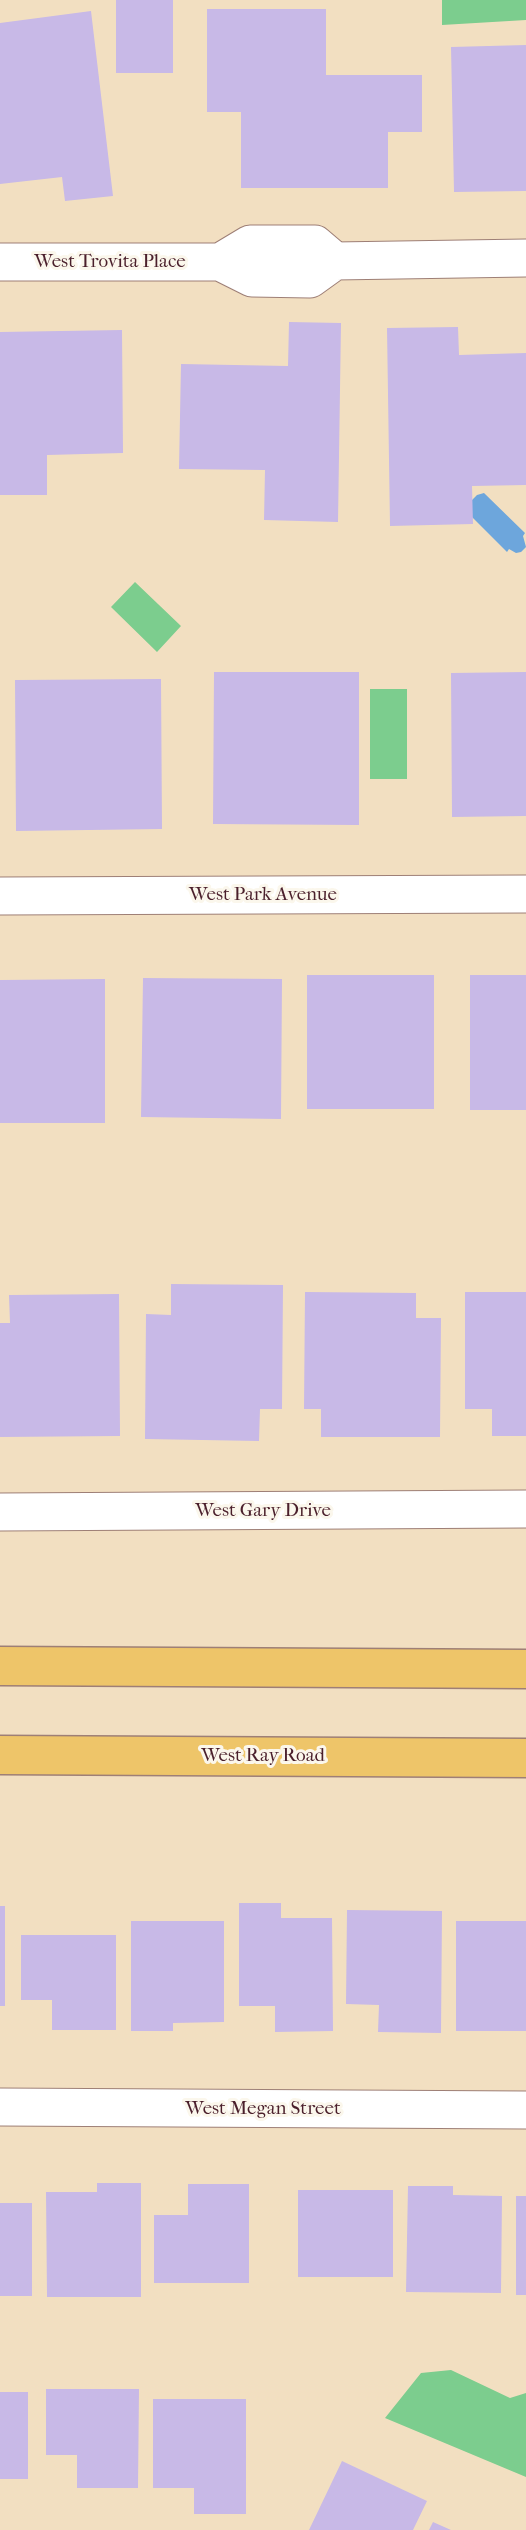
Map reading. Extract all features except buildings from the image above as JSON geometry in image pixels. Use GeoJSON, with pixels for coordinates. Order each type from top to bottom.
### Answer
{"type":"FeatureCollection","features":[{"type":"Feature","properties":{"kind":"main road"},"geometry":{"type":"LineString","coordinates":[[0,1666],[526,1669]]}},
{"type":"Feature","properties":{"kind":"main road","name":"West Ray Road"},"geometry":{"type":"LineString","coordinates":[[0,1755],[526,1758]]}},
{"type":"Feature","properties":{"kind":"street","name":"West Trovita Place"},"geometry":{"type":"LineString","coordinates":[[0,262],[220,262],[252,278],[310,279],[335,261],[526,258]]}},
{"type":"Feature","properties":{"kind":"street","name":"West Park Avenue"},"geometry":{"type":"LineString","coordinates":[[0,896],[526,894]]}},
{"type":"Feature","properties":{"kind":"street","name":"West Gary Drive"},"geometry":{"type":"LineString","coordinates":[[0,1513],[526,1509]]}},
{"type":"Feature","properties":{"kind":"street","name":"West Megan Street"},"geometry":{"type":"LineString","coordinates":[[0,2107],[526,2110]]}},
{"type":"Feature","properties":{"kind":"green space"},"geometry":{"type":"Polygon","coordinates":[[[442,0],[526,0],[526,20],[442,25],[442,0]]]}},
{"type":"Feature","properties":{"kind":"green space"},"geometry":{"type":"Polygon","coordinates":[[[135,582],[181,626],[157,652],[111,607],[135,582]]]}},
{"type":"Feature","properties":{"kind":"green space"},"geometry":{"type":"Polygon","coordinates":[[[370,689],[407,689],[407,779],[370,779],[370,689]]]}},
{"type":"Feature","properties":{"kind":"green space"},"geometry":{"type":"Polygon","coordinates":[[[451,2370],[510,2398],[526,2393],[526,2477],[385,2418],[421,2373],[451,2370]]]}},
{"type":"Feature","properties":{"kind":"water"},"geometry":{"type":"Polygon","coordinates":[[[484,493],[525,533],[523,536],[526,547],[521,552],[516,553],[509,549],[507,552],[467,512],[466,506],[477,495],[484,493]]]}}]}
